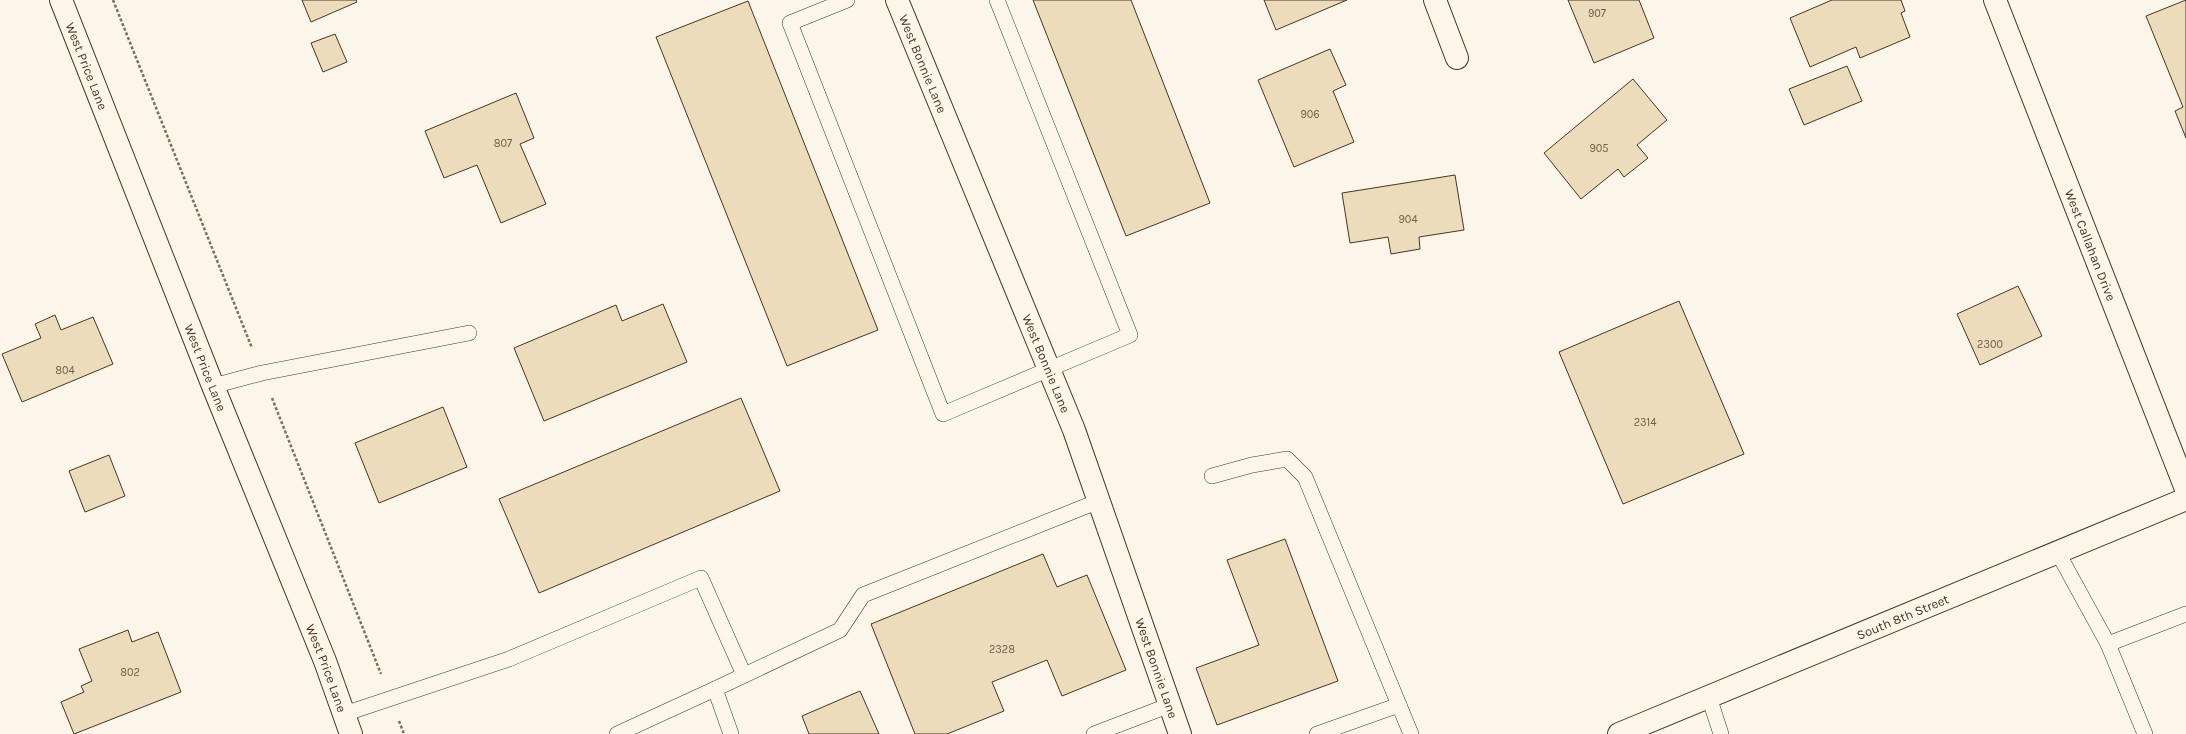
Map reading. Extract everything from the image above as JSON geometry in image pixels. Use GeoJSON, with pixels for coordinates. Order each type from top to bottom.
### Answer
{"type":"FeatureCollection","features":[{"type":"Feature","properties":{"kind":"street","name":"West Price Lane"},"geometry":{"type":"LineString","coordinates":[[61,0],[213,386],[325,661],[351,734]]}},
{"type":"Feature","properties":{"kind":"street","name":"West Bonnie Lane"},"geometry":{"type":"LineString","coordinates":[[897,0],[1074,430],[1180,734]]}},
{"type":"Feature","properties":{"kind":"street"},"geometry":{"type":"LineString","coordinates":[[1435,0],[1457,58]]}},
{"type":"Feature","properties":{"kind":"street","name":"West Callahan Drive"},"geometry":{"type":"LineString","coordinates":[[1995,0],[2186,489]]}},
{"type":"Feature","properties":{"kind":"street","name":"South 8th Street"},"geometry":{"type":"LineString","coordinates":[[1619,734],[2186,500]]}},
{"type":"Feature","properties":{"kind":"lane"},"geometry":{"type":"LineString","coordinates":[[847,0],[790,23],[943,414],[1048,368],[1130,335],[997,0]]}},
{"type":"Feature","properties":{"kind":"lane"},"geometry":{"type":"LineString","coordinates":[[213,386],[262,372],[469,333]]}},
{"type":"Feature","properties":{"kind":"lane"},"geometry":{"type":"LineString","coordinates":[[1212,476],[1252,465],[1287,459],[1305,477],[1411,734]]}},
{"type":"Feature","properties":{"kind":"lane"},"geometry":{"type":"LineString","coordinates":[[617,734],[715,690],[840,630],[863,595],[1099,501]]}},
{"type":"Feature","properties":{"kind":"lane"},"geometry":{"type":"LineString","coordinates":[[2058,553],[2108,644],[2145,734]]}},
{"type":"Feature","properties":{"kind":"lane"},"geometry":{"type":"LineString","coordinates":[[344,714],[509,659],[701,578],[744,675]]}},
{"type":"Feature","properties":{"kind":"lane"},"geometry":{"type":"LineString","coordinates":[[2108,644],[2184,619]]}},
{"type":"Feature","properties":{"kind":"lane"},"geometry":{"type":"LineString","coordinates":[[715,690],[732,734]]}},
{"type":"Feature","properties":{"kind":"lane"},"geometry":{"type":"LineString","coordinates":[[1709,697],[1721,734]]}},
{"type":"Feature","properties":{"kind":"lane"},"geometry":{"type":"LineString","coordinates":[[1094,734],[1170,705]]}},
{"type":"Feature","properties":{"kind":"lane"},"geometry":{"type":"LineString","coordinates":[[1317,734],[1399,705]]}},
{"type":"Feature","properties":{"kind":"building"},"geometry":{"type":"Polygon","coordinates":[[[302,0],[356,0],[357,2],[311,22],[302,0]]]}},
{"type":"Feature","properties":{"kind":"building"},"geometry":{"type":"Polygon","coordinates":[[[1033,0],[1131,0],[1210,203],[1126,236],[1033,0]]]}},
{"type":"Feature","properties":{"kind":"building"},"geometry":{"type":"Polygon","coordinates":[[[1264,0],[1347,0],[1276,30],[1264,0]]]}},
{"type":"Feature","properties":{"kind":"building"},"geometry":{"type":"Polygon","coordinates":[[[1568,0],[1639,0],[1654,38],[1594,63],[1568,0]]]}},
{"type":"Feature","properties":{"kind":"building"},"geometry":{"type":"Polygon","coordinates":[[[1832,0],[1901,0],[1905,11],[1901,13],[1910,37],[1860,58],[1856,47],[1810,67],[1790,18],[1832,0]]]}},
{"type":"Feature","properties":{"kind":"building"},"geometry":{"type":"Polygon","coordinates":[[[2186,0],[2186,138],[2175,111],[2183,107],[2146,16],[2186,0]]]}},
{"type":"Feature","properties":{"kind":"building"},"geometry":{"type":"Polygon","coordinates":[[[748,1],[878,330],[787,366],[656,37],[748,1]]]}},
{"type":"Feature","properties":{"kind":"building"},"geometry":{"type":"Polygon","coordinates":[[[335,34],[347,62],[323,72],[311,43],[335,34]]]}},
{"type":"Feature","properties":{"kind":"building"},"geometry":{"type":"Polygon","coordinates":[[[1330,49],[1346,85],[1333,91],[1354,142],[1294,167],[1258,80],[1330,49]]]}},
{"type":"Feature","properties":{"kind":"building"},"geometry":{"type":"Polygon","coordinates":[[[1847,66],[1862,101],[1804,125],[1789,89],[1847,66]]]}},
{"type":"Feature","properties":{"kind":"building"},"geometry":{"type":"Polygon","coordinates":[[[1633,79],[1667,120],[1637,145],[1648,158],[1624,177],[1618,169],[1581,199],[1544,153],[1633,79]]]}},
{"type":"Feature","properties":{"kind":"building"},"geometry":{"type":"Polygon","coordinates":[[[516,93],[534,138],[520,144],[546,204],[501,223],[477,165],[444,178],[425,131],[516,93]]]}},
{"type":"Feature","properties":{"kind":"building"},"geometry":{"type":"Polygon","coordinates":[[[1455,175],[1464,230],[1419,237],[1420,249],[1391,254],[1388,237],[1350,243],[1342,193],[1455,175]]]}},
{"type":"Feature","properties":{"kind":"building"},"geometry":{"type":"Polygon","coordinates":[[[2018,286],[2042,336],[1980,365],[1957,314],[2018,286]]]}},
{"type":"Feature","properties":{"kind":"building"},"geometry":{"type":"Polygon","coordinates":[[[1679,301],[1744,454],[1623,504],[1559,352],[1679,301]]]}},
{"type":"Feature","properties":{"kind":"building"},"geometry":{"type":"Polygon","coordinates":[[[663,304],[687,362],[544,421],[514,348],[616,305],[622,321],[663,304]]]}},
{"type":"Feature","properties":{"kind":"building"},"geometry":{"type":"Polygon","coordinates":[[[55,315],[61,330],[93,317],[113,364],[22,402],[2,354],[41,338],[35,324],[55,315]]]}},
{"type":"Feature","properties":{"kind":"building"},"geometry":{"type":"Polygon","coordinates":[[[741,398],[780,491],[539,593],[499,499],[741,398]]]}},
{"type":"Feature","properties":{"kind":"building"},"geometry":{"type":"Polygon","coordinates":[[[443,407],[467,467],[379,503],[355,443],[443,407]]]}},
{"type":"Feature","properties":{"kind":"building"},"geometry":{"type":"Polygon","coordinates":[[[109,455],[125,496],[85,512],[69,471],[109,455]]]}},
{"type":"Feature","properties":{"kind":"building"},"geometry":{"type":"Polygon","coordinates":[[[1285,539],[1338,681],[1217,725],[1196,668],[1259,645],[1227,560],[1285,539]]]}},
{"type":"Feature","properties":{"kind":"building"},"geometry":{"type":"Polygon","coordinates":[[[1043,554],[1057,587],[1087,575],[1126,670],[1062,696],[1047,660],[992,682],[1004,711],[947,734],[915,734],[871,624],[1043,554]]]}},
{"type":"Feature","properties":{"kind":"building"},"geometry":{"type":"Polygon","coordinates":[[[128,630],[132,642],[158,632],[181,692],[74,734],[61,702],[84,692],[81,686],[92,681],[79,649],[128,630]]]}},
{"type":"Feature","properties":{"kind":"building"},"geometry":{"type":"Polygon","coordinates":[[[860,691],[879,734],[809,734],[802,716],[860,691]]]}}]}
